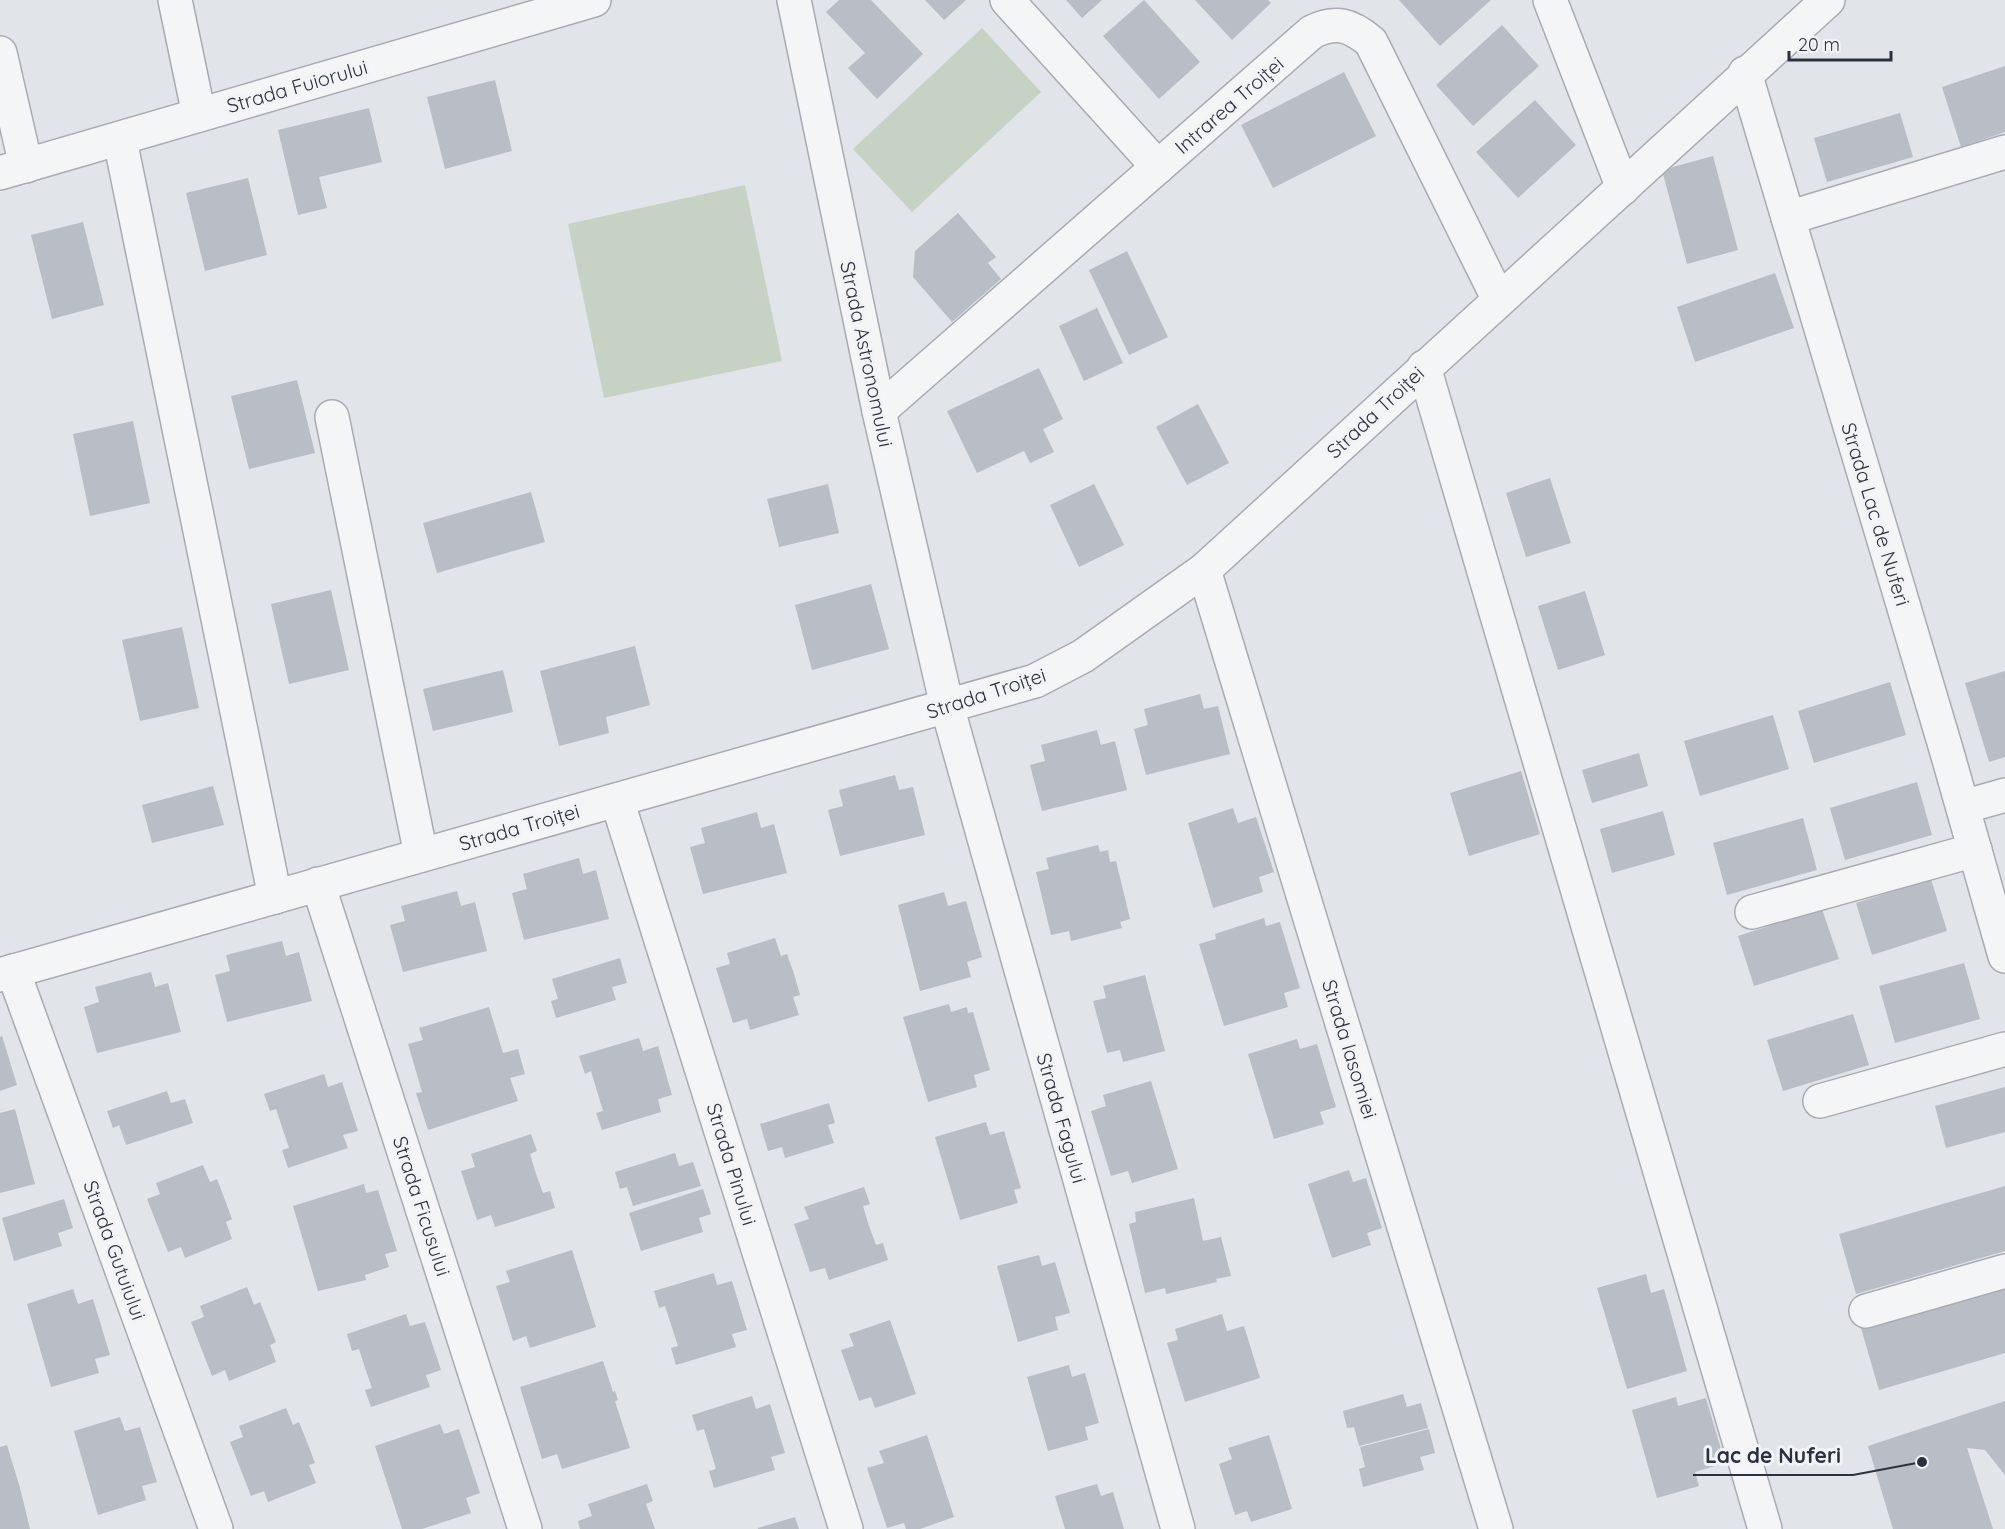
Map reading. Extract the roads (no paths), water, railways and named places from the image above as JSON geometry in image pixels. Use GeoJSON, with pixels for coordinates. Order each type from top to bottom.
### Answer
{"type":"FeatureCollection","features":[{"type":"Feature","properties":{"kind":"street"},"geometry":{"type":"LineString","coordinates":[[175,0],[199,114]]}},
{"type":"Feature","properties":{"kind":"street","name":"Strada Fuiorului"},"geometry":{"type":"LineString","coordinates":[[13,169],[120,140],[552,6],[594,0]]}},
{"type":"Feature","properties":{"kind":"street","name":"Strada Astronomului"},"geometry":{"type":"LineString","coordinates":[[794,0],[879,411],[947,706]]}},
{"type":"Feature","properties":{"kind":"street"},"geometry":{"type":"LineString","coordinates":[[1007,0],[1158,167]]}},
{"type":"Feature","properties":{"kind":"street"},"geometry":{"type":"LineString","coordinates":[[1550,0],[1623,188]]}},
{"type":"Feature","properties":{"kind":"street","name":"Strada Troiței"},"geometry":{"type":"LineString","coordinates":[[7,973],[1035,681],[1074,661],[1204,570],[1623,188],[1744,73],[1828,0]]}},
{"type":"Feature","properties":{"kind":"street","name":"Intrarea Troiței"},"geometry":{"type":"LineString","coordinates":[[879,411],[1312,32],[1326,26],[1344,24],[1371,42],[1499,300]]}},
{"type":"Feature","properties":{"kind":"street"},"geometry":{"type":"LineString","coordinates":[[0,53],[13,169]]}},
{"type":"Feature","properties":{"kind":"street","name":"Strada Lac de Nuferi"},"geometry":{"type":"LineString","coordinates":[[1744,73],[1963,807],[2005,956]]}},
{"type":"Feature","properties":{"kind":"street"},"geometry":{"type":"LineString","coordinates":[[120,140],[275,897]]}},
{"type":"Feature","properties":{"kind":"street"},"geometry":{"type":"LineString","coordinates":[[1788,218],[2005,152]]}},
{"type":"Feature","properties":{"kind":"street"},"geometry":{"type":"LineString","coordinates":[[1424,367],[1765,1529]]}},
{"type":"Feature","properties":{"kind":"street"},"geometry":{"type":"LineString","coordinates":[[332,417],[421,855]]}},
{"type":"Feature","properties":{"kind":"street","name":"Strada Iasomiei"},"geometry":{"type":"LineString","coordinates":[[1204,570],[1496,1529]]}},
{"type":"Feature","properties":{"kind":"street","name":"Strada Fagului"},"geometry":{"type":"LineString","coordinates":[[947,706],[1178,1529]]}},
{"type":"Feature","properties":{"kind":"street"},"geometry":{"type":"LineString","coordinates":[[1963,807],[2005,795]]}},
{"type":"Feature","properties":{"kind":"street","name":"Strada Pinului"},"geometry":{"type":"LineString","coordinates":[[618,800],[846,1529]]}},
{"type":"Feature","properties":{"kind":"street"},"geometry":{"type":"LineString","coordinates":[[1752,912],[1975,850]]}},
{"type":"Feature","properties":{"kind":"street","name":"Strada Ficusului"},"geometry":{"type":"LineString","coordinates":[[318,884],[525,1529]]}},
{"type":"Feature","properties":{"kind":"street","name":"Strada Gutuiului"},"geometry":{"type":"LineString","coordinates":[[7,973],[216,1529]]}},
{"type":"Feature","properties":{"kind":"street"},"geometry":{"type":"LineString","coordinates":[[1820,1101],[2005,1049]]}},
{"type":"Feature","properties":{"kind":"street"},"geometry":{"type":"LineString","coordinates":[[1866,1311],[2005,1271]]}},
{"type":"Feature","properties":{"kind":"place","name":"Lac de Nuferi"},"geometry":{"type":"Point","coordinates":[1922,1462]}}]}
